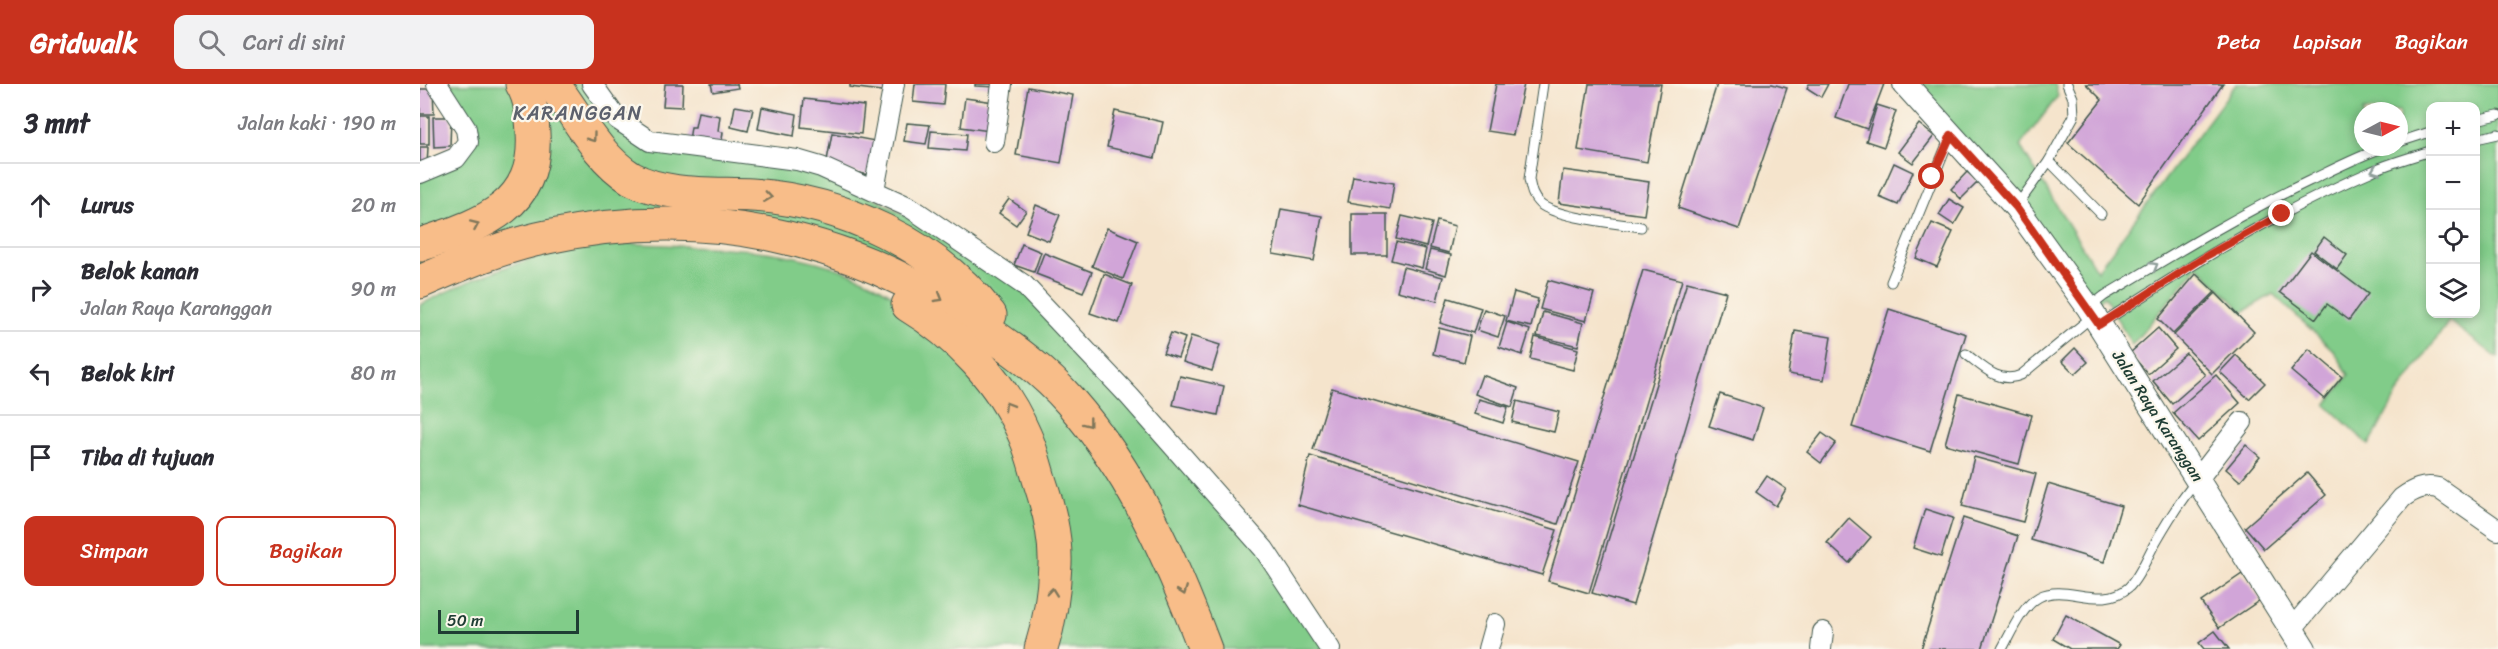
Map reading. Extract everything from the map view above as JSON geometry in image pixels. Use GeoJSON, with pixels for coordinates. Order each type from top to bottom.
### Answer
{"type":"FeatureCollection","features":[{"type":"Feature","properties":{"kind":"highway"},"geometry":{"type":"LineString","coordinates":[[420,245],[474,227],[497,214],[524,185],[532,165],[534,146],[532,110],[522,84]]}},
{"type":"Feature","properties":{"kind":"highway"},"geometry":{"type":"LineString","coordinates":[[553,84],[608,160],[634,179],[651,186],[677,191],[764,196],[811,204],[877,227],[902,240],[945,270],[980,302],[1021,354]]}},
{"type":"Feature","properties":{"kind":"highway"},"geometry":{"type":"LineString","coordinates":[[420,282],[485,255],[546,237],[608,227],[664,223],[737,228],[788,237],[888,270],[939,297],[1021,354],[1069,399],[1111,452],[1146,511],[1177,574],[1205,649]]}},
{"type":"Feature","properties":{"kind":"highway"},"geometry":{"type":"LineString","coordinates":[[420,305],[458,286],[520,263],[572,250],[627,244],[694,242],[756,249],[819,263],[869,282],[941,326],[962,346],[998,388],[1025,435],[1049,509],[1055,562],[1049,622],[1041,649]]}},
{"type":"Feature","properties":{"kind":"street"},"geometry":{"type":"LineString","coordinates":[[420,173],[456,158],[468,142],[466,129],[437,84]]}},
{"type":"Feature","properties":{"kind":"street"},"geometry":{"type":"LineString","coordinates":[[592,84],[617,118],[650,141],[797,160],[821,167],[911,208],[1024,285],[1130,397],[1264,549],[1330,649]]}},
{"type":"Feature","properties":{"kind":"street"},"geometry":{"type":"LineString","coordinates":[[874,190],[894,84]]}},
{"type":"Feature","properties":{"kind":"street"},"geometry":{"type":"LineString","coordinates":[[994,142],[1002,84]]}},
{"type":"Feature","properties":{"kind":"street","name":"Jalan Raya Karanggan"},"geometry":{"type":"LineString","coordinates":[[1905,84],[2016,207],[2094,316],[2298,640]]}},
{"type":"Feature","properties":{"kind":"street"},"geometry":{"type":"LineString","coordinates":[[2198,479],[2242,422]]}},
{"type":"Feature","properties":{"kind":"street"},"geometry":{"type":"LineString","coordinates":[[2298,640],[2402,498],[2417,489],[2438,488],[2498,530]]}},
{"type":"Feature","properties":{"kind":"street"},"geometry":{"type":"LineString","coordinates":[[1488,649],[1495,624]]}},
{"type":"Feature","properties":{"kind":"lane"},"geometry":{"type":"LineString","coordinates":[[1543,84],[1529,179],[1531,191],[1538,202],[1552,212],[1641,227]]}},
{"type":"Feature","properties":{"kind":"lane"},"geometry":{"type":"LineString","coordinates":[[2016,207],[2049,161],[2074,116],[2073,98],[2067,84]]}},
{"type":"Feature","properties":{"kind":"lane"},"geometry":{"type":"LineString","coordinates":[[2480,119],[2498,115]]}},
{"type":"Feature","properties":{"kind":"lane"},"geometry":{"type":"LineString","coordinates":[[2408,139],[2426,133]]}},
{"type":"Feature","properties":{"kind":"lane"},"geometry":{"type":"LineString","coordinates":[[2480,138],[2498,134]]}},
{"type":"Feature","properties":{"kind":"lane"},"geometry":{"type":"LineString","coordinates":[[1891,282],[1951,135]]}},
{"type":"Feature","properties":{"kind":"lane"},"geometry":{"type":"LineString","coordinates":[[1966,354],[2000,377],[2012,378],[2020,375],[2094,316],[2192,266],[2312,199],[2371,171],[2426,152]]}},
{"type":"Feature","properties":{"kind":"lane"},"geometry":{"type":"LineString","coordinates":[[2094,316],[2104,296],[2273,198],[2360,156]]}},
{"type":"Feature","properties":{"kind":"lane"},"geometry":{"type":"LineString","coordinates":[[2049,161],[2101,214]]}},
{"type":"Feature","properties":{"kind":"lane"},"geometry":{"type":"LineString","coordinates":[[2184,249],[2192,266]]}},
{"type":"Feature","properties":{"kind":"lane"},"geometry":{"type":"LineString","coordinates":[[2002,649],[2028,606],[2040,596],[2054,594],[2100,598],[2115,596],[2128,588],[2165,527],[2198,479]]}},
{"type":"Feature","properties":{"kind":"green space"},"geometry":{"type":"Polygon","coordinates":[[[437,84],[592,84],[650,141],[821,167],[1024,285],[1264,549],[1329,649],[420,649],[420,305],[495,271],[547,255],[602,245],[658,245],[769,252],[811,260],[870,282],[940,325],[888,270],[664,223],[420,282],[420,173],[468,142],[437,84]]]}},
{"type":"Feature","properties":{"kind":"green space"},"geometry":{"type":"Polygon","coordinates":[[[1905,84],[2055,84],[2058,96],[2020,146],[2097,271],[2236,84],[2498,84],[2498,358],[2449,321],[2398,393],[2369,445],[2326,405],[2349,375],[2334,351],[2273,294],[2243,312],[2198,266],[2132,345],[2104,296],[2089,308],[1905,84]]]}},
{"type":"Feature","properties":{"kind":"building"},"geometry":{"type":"Polygon","coordinates":[[[665,84],[683,84],[682,107],[663,106],[665,84]]]}},
{"type":"Feature","properties":{"kind":"building"},"geometry":{"type":"Polygon","coordinates":[[[711,84],[737,84],[738,88],[713,92],[711,84]]]}},
{"type":"Feature","properties":{"kind":"building"},"geometry":{"type":"Polygon","coordinates":[[[850,84],[890,84],[889,92],[850,87],[850,84]]]}},
{"type":"Feature","properties":{"kind":"building"},"geometry":{"type":"Polygon","coordinates":[[[915,84],[945,84],[943,105],[913,102],[915,84]]]}},
{"type":"Feature","properties":{"kind":"building"},"geometry":{"type":"Polygon","coordinates":[[[975,84],[997,84],[997,87],[975,86],[975,84]]]}},
{"type":"Feature","properties":{"kind":"building"},"geometry":{"type":"Polygon","coordinates":[[[1496,84],[1524,84],[1513,135],[1487,131],[1496,84]]]}},
{"type":"Feature","properties":{"kind":"building"},"geometry":{"type":"Polygon","coordinates":[[[1589,84],[1661,84],[1647,162],[1578,150],[1589,84]]]}},
{"type":"Feature","properties":{"kind":"building"},"geometry":{"type":"Polygon","coordinates":[[[1717,84],[1772,84],[1787,88],[1739,229],[1678,208],[1717,84]]]}},
{"type":"Feature","properties":{"kind":"building"},"geometry":{"type":"Polygon","coordinates":[[[1809,84],[1828,84],[1821,97],[1807,88],[1809,84]]]}},
{"type":"Feature","properties":{"kind":"building"},"geometry":{"type":"Polygon","coordinates":[[[1848,84],[1884,84],[1867,129],[1836,118],[1848,84]]]}},
{"type":"Feature","properties":{"kind":"building"},"geometry":{"type":"Polygon","coordinates":[[[2086,84],[2223,84],[2138,204],[2068,143],[2102,100],[2086,84]]]}},
{"type":"Feature","properties":{"kind":"building"},"geometry":{"type":"Polygon","coordinates":[[[1028,87],[1073,95],[1061,163],[1016,155],[1028,87]]]}},
{"type":"Feature","properties":{"kind":"building"},"geometry":{"type":"Polygon","coordinates":[[[420,89],[433,89],[434,114],[420,114],[420,89]]]}},
{"type":"Feature","properties":{"kind":"building"},"geometry":{"type":"Polygon","coordinates":[[[965,98],[994,102],[990,131],[961,127],[965,98]]]}},
{"type":"Feature","properties":{"kind":"building"},"geometry":{"type":"Polygon","coordinates":[[[804,99],[864,106],[861,134],[801,127],[804,99]]]}},
{"type":"Feature","properties":{"kind":"building"},"geometry":{"type":"Polygon","coordinates":[[[1877,105],[1896,111],[1884,147],[1866,141],[1877,105]]]}},
{"type":"Feature","properties":{"kind":"building"},"geometry":{"type":"Polygon","coordinates":[[[735,106],[753,109],[748,131],[731,127],[735,106]]]}},
{"type":"Feature","properties":{"kind":"building"},"geometry":{"type":"Polygon","coordinates":[[[762,107],[797,114],[794,136],[758,129],[762,107]]]}},
{"type":"Feature","properties":{"kind":"building"},"geometry":{"type":"Polygon","coordinates":[[[1115,111],[1163,122],[1155,158],[1107,147],[1115,111]]]}},
{"type":"Feature","properties":{"kind":"building"},"geometry":{"type":"Polygon","coordinates":[[[698,112],[720,116],[718,131],[723,132],[721,147],[689,141],[691,127],[695,127],[698,112]]]}},
{"type":"Feature","properties":{"kind":"building"},"geometry":{"type":"Polygon","coordinates":[[[420,116],[429,116],[429,144],[420,144],[420,116]]]}},
{"type":"Feature","properties":{"kind":"building"},"geometry":{"type":"Polygon","coordinates":[[[433,117],[451,117],[450,146],[434,147],[433,117]]]}},
{"type":"Feature","properties":{"kind":"building"},"geometry":{"type":"Polygon","coordinates":[[[907,123],[930,125],[926,144],[904,141],[907,123]]]}},
{"type":"Feature","properties":{"kind":"building"},"geometry":{"type":"Polygon","coordinates":[[[1919,124],[1934,136],[1913,163],[1898,152],[1919,124]]]}},
{"type":"Feature","properties":{"kind":"building"},"geometry":{"type":"Polygon","coordinates":[[[931,131],[967,134],[965,151],[929,148],[931,131]]]}},
{"type":"Feature","properties":{"kind":"building"},"geometry":{"type":"Polygon","coordinates":[[[832,133],[875,141],[869,175],[826,166],[832,133]]]}},
{"type":"Feature","properties":{"kind":"building"},"geometry":{"type":"Polygon","coordinates":[[[420,147],[428,147],[427,165],[420,165],[420,147]]]}},
{"type":"Feature","properties":{"kind":"building"},"geometry":{"type":"Polygon","coordinates":[[[1894,163],[1913,172],[1898,205],[1879,197],[1894,163]]]}},
{"type":"Feature","properties":{"kind":"building"},"geometry":{"type":"Polygon","coordinates":[[[1563,170],[1649,182],[1644,215],[1559,203],[1563,170]]]}},
{"type":"Feature","properties":{"kind":"building"},"geometry":{"type":"Polygon","coordinates":[[[1967,172],[1978,182],[1961,199],[1951,189],[1967,172]]]}},
{"type":"Feature","properties":{"kind":"building"},"geometry":{"type":"Polygon","coordinates":[[[1353,176],[1394,183],[1390,209],[1348,202],[1353,176]]]}},
{"type":"Feature","properties":{"kind":"building"},"geometry":{"type":"Polygon","coordinates":[[[1009,199],[1026,211],[1016,225],[999,213],[1009,199]]]}},
{"type":"Feature","properties":{"kind":"building"},"geometry":{"type":"Polygon","coordinates":[[[1949,199],[1964,208],[1954,225],[1939,215],[1949,199]]]}},
{"type":"Feature","properties":{"kind":"building"},"geometry":{"type":"Polygon","coordinates":[[[1036,205],[1060,215],[1049,241],[1026,232],[1036,205]]]}},
{"type":"Feature","properties":{"kind":"building"},"geometry":{"type":"Polygon","coordinates":[[[1281,209],[1322,216],[1314,261],[1273,254],[1281,209]]]}},
{"type":"Feature","properties":{"kind":"building"},"geometry":{"type":"Polygon","coordinates":[[[1352,214],[1387,214],[1387,255],[1352,255],[1352,214]]]}},
{"type":"Feature","properties":{"kind":"building"},"geometry":{"type":"Polygon","coordinates":[[[1402,216],[1432,223],[1426,247],[1396,239],[1402,216]]]}},
{"type":"Feature","properties":{"kind":"building"},"geometry":{"type":"Polygon","coordinates":[[[1437,221],[1455,226],[1449,253],[1430,248],[1437,221]]]}},
{"type":"Feature","properties":{"kind":"building"},"geometry":{"type":"Polygon","coordinates":[[[1932,223],[1953,232],[1937,267],[1916,258],[1932,223]]]}},
{"type":"Feature","properties":{"kind":"building"},"geometry":{"type":"Polygon","coordinates":[[[1107,228],[1138,241],[1123,279],[1092,266],[1107,228]]]}},
{"type":"Feature","properties":{"kind":"building"},"geometry":{"type":"Polygon","coordinates":[[[2324,237],[2347,255],[2337,269],[2314,251],[2324,237]]]}},
{"type":"Feature","properties":{"kind":"building"},"geometry":{"type":"Polygon","coordinates":[[[1396,242],[1426,249],[1422,268],[1391,260],[1396,242]]]}},
{"type":"Feature","properties":{"kind":"building"},"geometry":{"type":"Polygon","coordinates":[[[1022,244],[1041,252],[1034,272],[1014,265],[1022,244]]]}},
{"type":"Feature","properties":{"kind":"building"},"geometry":{"type":"Polygon","coordinates":[[[1430,250],[1451,255],[1446,275],[1425,269],[1430,250]]]}},
{"type":"Feature","properties":{"kind":"building"},"geometry":{"type":"Polygon","coordinates":[[[2311,251],[2368,294],[2349,320],[2327,304],[2316,319],[2280,292],[2311,251]]]}},
{"type":"Feature","properties":{"kind":"building"},"geometry":{"type":"Polygon","coordinates":[[[1044,253],[1092,272],[1083,292],[1036,274],[1044,253]]]}},
{"type":"Feature","properties":{"kind":"building"},"geometry":{"type":"Polygon","coordinates":[[[1403,267],[1443,277],[1437,301],[1397,291],[1403,267]]]}},
{"type":"Feature","properties":{"kind":"building"},"geometry":{"type":"Polygon","coordinates":[[[1643,270],[1682,280],[1589,593],[1548,581],[1643,270]]]}},
{"type":"Feature","properties":{"kind":"building"},"geometry":{"type":"Polygon","coordinates":[[[1104,274],[1132,285],[1119,323],[1090,313],[1104,274]]]}},
{"type":"Feature","properties":{"kind":"building"},"geometry":{"type":"Polygon","coordinates":[[[2196,274],[2215,292],[2173,334],[2158,319],[2196,274]]]}},
{"type":"Feature","properties":{"kind":"building"},"geometry":{"type":"Polygon","coordinates":[[[1548,280],[1594,293],[1586,321],[1540,309],[1548,280]]]}},
{"type":"Feature","properties":{"kind":"building"},"geometry":{"type":"Polygon","coordinates":[[[1687,282],[1726,292],[1633,605],[1592,593],[1687,282]]]}},
{"type":"Feature","properties":{"kind":"building"},"geometry":{"type":"Polygon","coordinates":[[[1514,292],[1538,299],[1531,327],[1506,321],[1514,292]]]}},
{"type":"Feature","properties":{"kind":"building"},"geometry":{"type":"Polygon","coordinates":[[[2216,293],[2254,332],[2212,374],[2174,335],[2216,293]]]}},
{"type":"Feature","properties":{"kind":"building"},"geometry":{"type":"Polygon","coordinates":[[[1448,298],[1481,308],[1473,333],[1440,323],[1448,298]]]}},
{"type":"Feature","properties":{"kind":"building"},"geometry":{"type":"Polygon","coordinates":[[[1484,309],[1505,316],[1498,337],[1477,330],[1484,309]]]}},
{"type":"Feature","properties":{"kind":"building"},"geometry":{"type":"Polygon","coordinates":[[[1889,309],[1966,334],[1930,451],[1852,427],[1889,309]]]}},
{"type":"Feature","properties":{"kind":"building"},"geometry":{"type":"Polygon","coordinates":[[[1543,312],[1583,323],[1578,346],[1537,336],[1543,312]]]}},
{"type":"Feature","properties":{"kind":"building"},"geometry":{"type":"Polygon","coordinates":[[[1507,322],[1530,330],[1522,355],[1499,347],[1507,322]]]}},
{"type":"Feature","properties":{"kind":"building"},"geometry":{"type":"Polygon","coordinates":[[[1439,328],[1470,336],[1464,362],[1433,354],[1439,328]]]}},
{"type":"Feature","properties":{"kind":"building"},"geometry":{"type":"Polygon","coordinates":[[[2158,328],[2176,349],[2148,374],[2130,353],[2158,328]]]}},
{"type":"Feature","properties":{"kind":"building"},"geometry":{"type":"Polygon","coordinates":[[[1795,331],[1831,337],[1824,380],[1788,374],[1795,331]]]}},
{"type":"Feature","properties":{"kind":"building"},"geometry":{"type":"Polygon","coordinates":[[[1171,333],[1185,338],[1178,358],[1163,353],[1171,333]]]}},
{"type":"Feature","properties":{"kind":"building"},"geometry":{"type":"Polygon","coordinates":[[[1191,336],[1220,345],[1212,371],[1183,362],[1191,336]]]}},
{"type":"Feature","properties":{"kind":"building"},"geometry":{"type":"Polygon","coordinates":[[[1535,337],[1578,349],[1573,370],[1530,359],[1535,337]]]}},
{"type":"Feature","properties":{"kind":"building"},"geometry":{"type":"Polygon","coordinates":[[[2075,348],[2088,362],[2075,374],[2062,361],[2075,348]]]}},
{"type":"Feature","properties":{"kind":"building"},"geometry":{"type":"Polygon","coordinates":[[[2309,349],[2342,377],[2324,399],[2291,371],[2309,349]]]}},
{"type":"Feature","properties":{"kind":"building"},"geometry":{"type":"Polygon","coordinates":[[[2186,353],[2205,375],[2172,404],[2153,381],[2186,353]]]}},
{"type":"Feature","properties":{"kind":"building"},"geometry":{"type":"Polygon","coordinates":[[[2236,355],[2265,383],[2249,399],[2220,372],[2236,355]]]}},
{"type":"Feature","properties":{"kind":"building"},"geometry":{"type":"Polygon","coordinates":[[[1482,375],[1518,388],[1512,407],[1475,394],[1482,375]]]}},
{"type":"Feature","properties":{"kind":"building"},"geometry":{"type":"Polygon","coordinates":[[[2216,375],[2240,403],[2198,441],[2173,413],[2216,375]]]}},
{"type":"Feature","properties":{"kind":"building"},"geometry":{"type":"Polygon","coordinates":[[[1180,376],[1224,386],[1218,415],[1173,405],[1180,376]]]}},
{"type":"Feature","properties":{"kind":"building"},"geometry":{"type":"Polygon","coordinates":[[[1332,388],[1579,462],[1558,524],[1313,450],[1332,388]]]}},
{"type":"Feature","properties":{"kind":"building"},"geometry":{"type":"Polygon","coordinates":[[[1720,394],[1763,408],[1753,440],[1709,426],[1720,394]]]}},
{"type":"Feature","properties":{"kind":"building"},"geometry":{"type":"Polygon","coordinates":[[[1959,394],[2032,415],[2019,464],[1945,444],[1959,394]]]}},
{"type":"Feature","properties":{"kind":"building"},"geometry":{"type":"Polygon","coordinates":[[[1479,399],[1508,407],[1503,423],[1475,414],[1479,399]]]}},
{"type":"Feature","properties":{"kind":"building"},"geometry":{"type":"Polygon","coordinates":[[[1517,401],[1559,412],[1554,432],[1512,422],[1517,401]]]}},
{"type":"Feature","properties":{"kind":"building"},"geometry":{"type":"Polygon","coordinates":[[[1822,433],[1836,443],[1821,463],[1807,452],[1822,433]]]}},
{"type":"Feature","properties":{"kind":"building"},"geometry":{"type":"Polygon","coordinates":[[[2246,445],[2260,457],[2240,481],[2226,469],[2246,445]]]}},
{"type":"Feature","properties":{"kind":"building"},"geometry":{"type":"Polygon","coordinates":[[[1310,456],[1557,530],[1542,575],[1298,505],[1310,456]]]}},
{"type":"Feature","properties":{"kind":"building"},"geometry":{"type":"Polygon","coordinates":[[[1974,457],[2036,474],[2023,522],[1962,506],[1974,457]]]}},
{"type":"Feature","properties":{"kind":"building"},"geometry":{"type":"Polygon","coordinates":[[[2307,473],[2326,495],[2264,549],[2245,527],[2307,473]]]}},
{"type":"Feature","properties":{"kind":"building"},"geometry":{"type":"Polygon","coordinates":[[[1767,476],[1786,489],[1776,506],[1756,492],[1767,476]]]}},
{"type":"Feature","properties":{"kind":"building"},"geometry":{"type":"Polygon","coordinates":[[[2048,484],[2121,506],[2104,562],[2031,540],[2048,484]]]}},
{"type":"Feature","properties":{"kind":"building"},"geometry":{"type":"Polygon","coordinates":[[[1925,509],[1953,518],[1941,557],[1913,548],[1925,509]]]}},
{"type":"Feature","properties":{"kind":"building"},"geometry":{"type":"Polygon","coordinates":[[[1849,518],[1871,537],[1849,563],[1827,543],[1849,518]]]}},
{"type":"Feature","properties":{"kind":"building"},"geometry":{"type":"Polygon","coordinates":[[[1963,518],[2018,536],[1982,649],[1921,649],[1963,518]]]}},
{"type":"Feature","properties":{"kind":"building"},"geometry":{"type":"Polygon","coordinates":[[[2242,574],[2260,600],[2219,628],[2201,602],[2242,574]]]}},
{"type":"Feature","properties":{"kind":"building"},"geometry":{"type":"Polygon","coordinates":[[[2066,615],[2120,645],[2117,649],[2070,649],[2053,639],[2066,615]]]}},
{"type":"Feature","properties":{"kind":"building"},"geometry":{"type":"Polygon","coordinates":[[[2215,631],[2229,649],[2204,649],[2199,643],[2215,631]]]}},
{"type":"Feature","properties":{"kind":"district","name":"KARANGGAN"},"geometry":{"type":"Point","coordinates":[578,113]}},
{"type":"Feature","properties":{"kind":"route"},"geometry":{"type":"LineString","coordinates":[[1932,177],[1951,135],[2016,207],[2099,325],[2208,255],[2282,214]]}}]}
